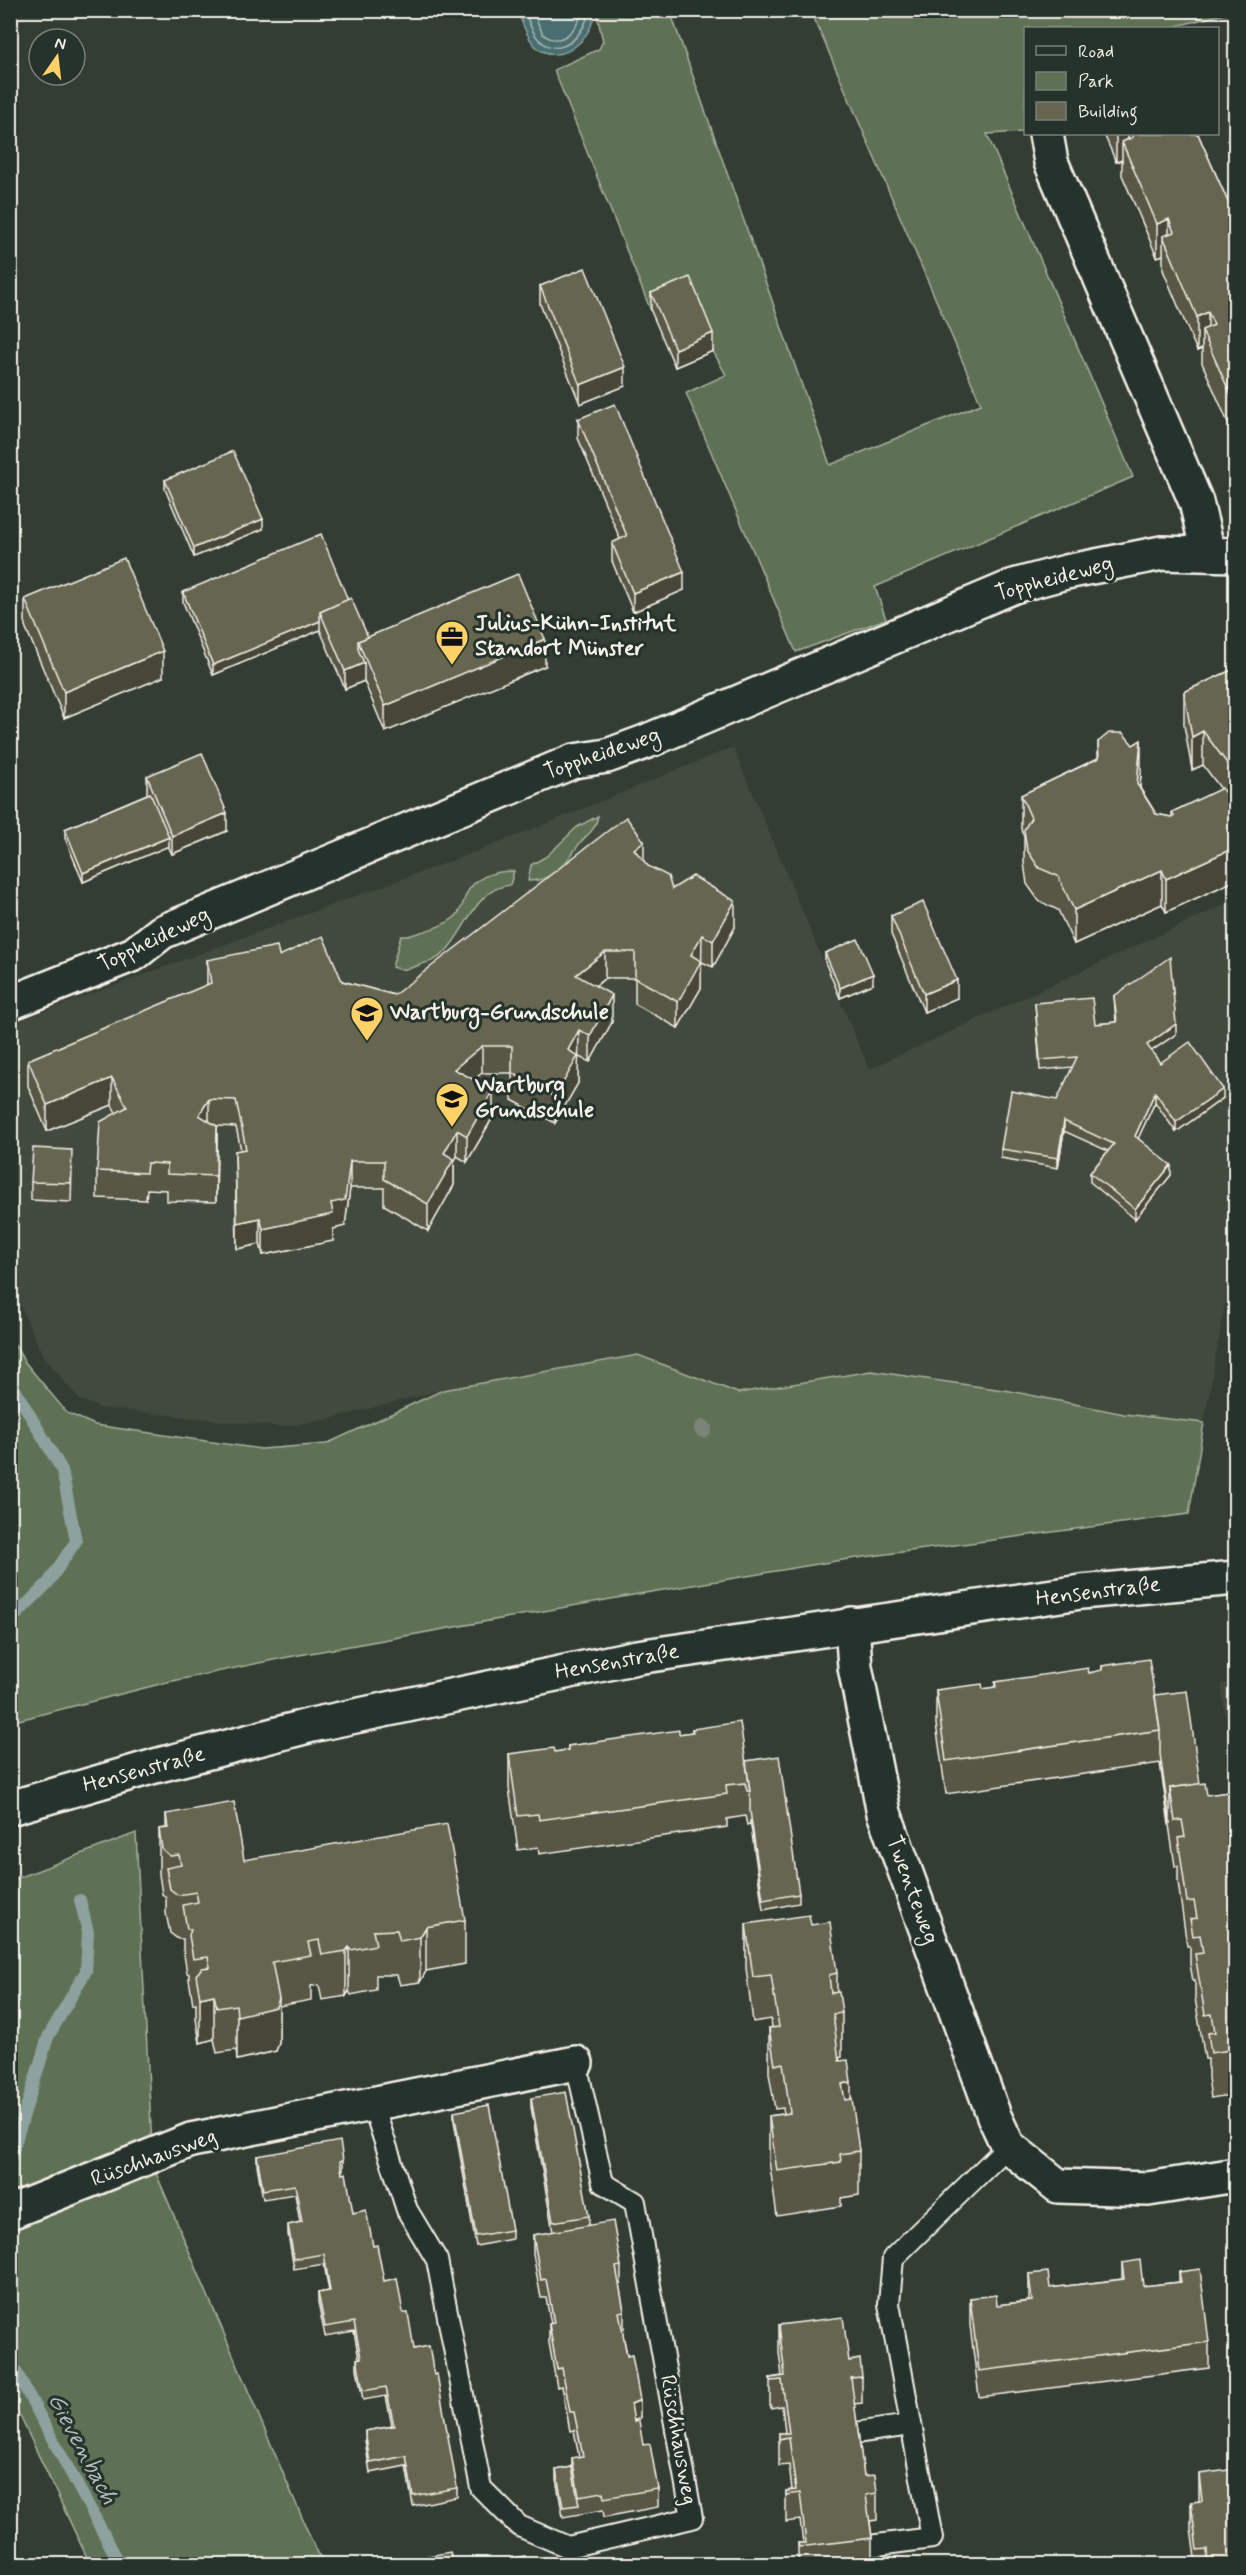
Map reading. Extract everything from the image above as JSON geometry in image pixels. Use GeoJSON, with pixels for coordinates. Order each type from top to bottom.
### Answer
{"type":"FeatureCollection","features":[{"type":"Feature","properties":{"kind":"street","name":"Toppheideweg"},"geometry":{"type":"LineString","coordinates":[[10,1003],[134,954],[162,932],[413,827],[574,761],[607,756],[645,742],[1014,586],[1162,553],[1222,554],[1196,502],[1052,162],[1046,135]]}},
{"type":"Feature","properties":{"kind":"street","name":"Hensenstraße"},"geometry":{"type":"LineString","coordinates":[[10,1808],[154,1766],[312,1725],[637,1657],[852,1624],[923,1617],[1081,1592],[1236,1578]]}},
{"type":"Feature","properties":{"kind":"street","name":"Twenteweg"},"geometry":{"type":"LineString","coordinates":[[852,1624],[855,1667],[884,1812],[994,2116],[1008,2146],[1058,2186],[1148,2189],[1236,2175]]}},
{"type":"Feature","properties":{"kind":"street","name":"Rüschhausweg"},"geometry":{"type":"LineString","coordinates":[[10,2212],[191,2140],[576,2062]]}},
{"type":"Feature","properties":{"kind":"lane","name":"Rüschhausweg"},"geometry":{"type":"LineString","coordinates":[[372,2102],[407,2211],[437,2260],[481,2488],[519,2526],[568,2547],[692,2518],[635,2202],[603,2183],[576,2062]]}},
{"type":"Feature","properties":{"kind":"lane"},"geometry":{"type":"LineString","coordinates":[[869,2546],[932,2538],[890,2304],[893,2258],[1008,2146]]}},
{"type":"Feature","properties":{"kind":"lane"},"geometry":{"type":"LineString","coordinates":[[855,2433],[910,2425]]}},
{"type":"Feature","properties":{"kind":"shaded area","name":"Wartburg Grundschule"},"geometry":{"type":"Polygon","coordinates":[[[733,747],[869,1069],[1235,900],[1235,1248],[1204,1423],[1124,1414],[1010,1391],[871,1371],[738,1393],[638,1355],[443,1390],[325,1420],[281,1427],[100,1408],[80,1400],[43,1356],[11,1285],[10,1024],[491,846],[733,747]]]}},
{"type":"Feature","properties":{"kind":"shaded area"},"geometry":{"type":"Polygon","coordinates":[[[1235,1682],[1235,1786],[1221,1684],[1235,1682]]]}},
{"type":"Feature","properties":{"kind":"green space"},"geometry":{"type":"Polygon","coordinates":[[[596,11],[670,11],[830,465],[981,404],[811,11],[1235,11],[1173,27],[1024,27],[1024,132],[987,134],[1133,477],[875,587],[886,619],[796,652],[686,393],[726,375],[713,351],[651,311],[554,70],[599,49],[603,41],[596,11]]]}},
{"type":"Feature","properties":{"kind":"green space"},"geometry":{"type":"Polygon","coordinates":[[[598,816],[593,829],[559,870],[546,878],[528,881],[531,865],[547,856],[577,827],[598,816]]]}},
{"type":"Feature","properties":{"kind":"green space"},"geometry":{"type":"Polygon","coordinates":[[[514,871],[510,885],[498,888],[480,902],[452,944],[441,955],[409,968],[392,967],[401,936],[408,936],[446,923],[458,914],[470,888],[480,879],[493,873],[514,871]]]}},
{"type":"Feature","properties":{"kind":"green space"},"geometry":{"type":"Polygon","coordinates":[[[10,1337],[24,1361],[67,1413],[95,1425],[261,1449],[326,1444],[443,1390],[638,1355],[738,1393],[871,1371],[1010,1391],[1124,1414],[1204,1423],[1189,1514],[842,1560],[633,1595],[283,1658],[168,1682],[11,1722],[10,1337]]]}},
{"type":"Feature","properties":{"kind":"green space"},"geometry":{"type":"Polygon","coordinates":[[[136,1833],[153,2166],[317,2553],[327,2564],[90,2564],[11,2397],[10,1881],[136,1833]]]}},
{"type":"Feature","properties":{"kind":"water"},"geometry":{"type":"Polygon","coordinates":[[[517,11],[595,11],[590,28],[578,44],[562,53],[552,54],[542,51],[533,44],[517,11]]]}},
{"type":"Feature","properties":{"kind":"building"},"geometry":{"type":"Polygon","coordinates":[[[1132,135],[1198,135],[1236,220],[1236,407],[1202,330],[1214,325],[1208,312],[1197,317],[1163,236],[1174,232],[1169,219],[1157,224],[1122,142],[1133,137],[1132,135]]]}},
{"type":"Feature","properties":{"kind":"building"},"geometry":{"type":"Polygon","coordinates":[[[585,268],[625,367],[580,385],[540,286],[585,268]]]}},
{"type":"Feature","properties":{"kind":"building"},"geometry":{"type":"Polygon","coordinates":[[[690,277],[713,333],[675,349],[651,293],[690,277]]]}},
{"type":"Feature","properties":{"kind":"building"},"geometry":{"type":"Polygon","coordinates":[[[615,404],[684,572],[633,593],[612,543],[627,536],[578,419],[615,404]]]}},
{"type":"Feature","properties":{"kind":"building"},"geometry":{"type":"Polygon","coordinates":[[[233,451],[263,519],[194,548],[165,480],[233,451]]]}},
{"type":"Feature","properties":{"kind":"building"},"geometry":{"type":"Polygon","coordinates":[[[321,534],[348,600],[320,612],[320,621],[213,665],[183,592],[321,534]]]}},
{"type":"Feature","properties":{"kind":"building"},"geometry":{"type":"Polygon","coordinates":[[[124,558],[163,651],[64,692],[25,599],[124,558]]]}},
{"type":"Feature","properties":{"kind":"building","name":"Julius-Kühn-Institut Standort Münster"},"geometry":{"type":"Polygon","coordinates":[[[518,574],[545,639],[385,706],[358,641],[518,574]]]}},
{"type":"Feature","properties":{"kind":"building"},"geometry":{"type":"Polygon","coordinates":[[[351,598],[368,637],[358,641],[358,649],[364,663],[345,671],[320,612],[351,598]]]}},
{"type":"Feature","properties":{"kind":"building"},"geometry":{"type":"Polygon","coordinates":[[[1236,668],[1236,847],[1166,879],[1162,870],[1074,910],[1058,876],[1039,868],[1027,850],[1024,830],[1031,818],[1021,795],[1099,758],[1098,742],[1109,733],[1123,733],[1133,745],[1141,740],[1137,784],[1156,814],[1171,817],[1174,816],[1172,812],[1222,788],[1226,792],[1232,770],[1203,731],[1192,737],[1184,692],[1236,668]]]}},
{"type":"Feature","properties":{"kind":"building"},"geometry":{"type":"Polygon","coordinates":[[[202,753],[227,813],[172,836],[147,776],[202,753]]]}},
{"type":"Feature","properties":{"kind":"building"},"geometry":{"type":"Polygon","coordinates":[[[150,793],[169,837],[83,873],[65,829],[150,793]]]}},
{"type":"Feature","properties":{"kind":"building","name":"Wartburg-Grundschule"},"geometry":{"type":"Polygon","coordinates":[[[626,817],[644,841],[634,849],[648,866],[668,876],[672,889],[693,876],[735,901],[713,941],[702,935],[691,955],[701,961],[678,1002],[635,978],[635,952],[605,952],[576,975],[612,995],[590,1036],[579,1030],[568,1050],[578,1056],[555,1097],[512,1073],[512,1046],[482,1046],[454,1069],[493,1090],[467,1136],[457,1130],[444,1153],[454,1159],[428,1204],[384,1179],[384,1161],[350,1161],[345,1200],[331,1203],[333,1214],[263,1229],[260,1218],[237,1223],[235,1151],[246,1149],[236,1100],[209,1099],[199,1115],[217,1126],[216,1176],[167,1174],[167,1164],[147,1163],[146,1173],[97,1171],[100,1122],[127,1107],[112,1078],[47,1105],[28,1060],[211,983],[207,960],[277,946],[279,956],[323,936],[342,981],[394,995],[626,817]]]}},
{"type":"Feature","properties":{"kind":"building"},"geometry":{"type":"Polygon","coordinates":[[[923,902],[957,980],[924,994],[891,916],[923,902]]]}},
{"type":"Feature","properties":{"kind":"building"},"geometry":{"type":"Polygon","coordinates":[[[858,939],[873,974],[840,988],[825,953],[858,939]]]}},
{"type":"Feature","properties":{"kind":"building"},"geometry":{"type":"Polygon","coordinates":[[[1170,957],[1176,1024],[1147,1045],[1160,1063],[1190,1042],[1223,1089],[1176,1122],[1155,1092],[1135,1136],[1171,1165],[1135,1209],[1090,1173],[1114,1144],[1064,1121],[1058,1158],[1001,1149],[1011,1091],[1057,1100],[1077,1057],[1040,1060],[1035,1003],[1092,998],[1095,1024],[1117,1022],[1114,996],[1170,957]]]}},
{"type":"Feature","properties":{"kind":"building"},"geometry":{"type":"Polygon","coordinates":[[[33,1148],[72,1150],[71,1183],[31,1182],[33,1148]]]}},
{"type":"Feature","properties":{"kind":"building"},"geometry":{"type":"Polygon","coordinates":[[[1149,1659],[1160,1730],[946,1761],[936,1690],[982,1684],[983,1689],[996,1687],[995,1682],[1088,1668],[1089,1673],[1102,1670],[1102,1666],[1149,1659]]]}},
{"type":"Feature","properties":{"kind":"building"},"geometry":{"type":"Polygon","coordinates":[[[1231,1683],[1236,1683],[1236,1718],[1231,1683]]]}},
{"type":"Feature","properties":{"kind":"building"},"geometry":{"type":"Polygon","coordinates":[[[1187,1691],[1200,1784],[1170,1788],[1170,1824],[1160,1754],[1160,1730],[1155,1695],[1187,1691]]]}},
{"type":"Feature","properties":{"kind":"building"},"geometry":{"type":"Polygon","coordinates":[[[740,1722],[750,1791],[747,1791],[745,1783],[726,1785],[727,1794],[539,1820],[538,1814],[518,1816],[509,1754],[554,1748],[555,1752],[568,1750],[568,1746],[679,1730],[679,1734],[693,1732],[692,1729],[740,1722]]]}},
{"type":"Feature","properties":{"kind":"building"},"geometry":{"type":"Polygon","coordinates":[[[779,1756],[799,1894],[763,1900],[750,1811],[746,1761],[779,1756]]]}},
{"type":"Feature","properties":{"kind":"building"},"geometry":{"type":"Polygon","coordinates":[[[1205,1783],[1207,1795],[1236,1791],[1236,2049],[1211,2053],[1208,2033],[1215,2032],[1212,2014],[1205,2015],[1195,1954],[1203,1953],[1200,1935],[1193,1936],[1190,1919],[1197,1918],[1194,1901],[1187,1902],[1178,1838],[1185,1837],[1182,1820],[1175,1821],[1170,1788],[1205,1783]]]}},
{"type":"Feature","properties":{"kind":"building"},"geometry":{"type":"Polygon","coordinates":[[[234,1802],[244,1860],[447,1824],[465,1920],[426,1927],[420,1937],[400,1941],[397,1930],[373,1931],[376,1945],[351,1950],[349,1947],[346,1951],[322,1955],[319,1940],[308,1942],[311,1955],[272,1962],[279,1999],[276,2007],[237,2016],[236,2005],[217,2008],[214,1995],[200,1998],[196,1975],[202,1968],[210,1967],[208,1957],[193,1959],[189,1935],[191,1930],[187,1929],[183,1905],[198,1902],[196,1892],[178,1895],[170,1889],[166,1868],[181,1865],[179,1855],[170,1856],[162,1849],[159,1829],[168,1828],[166,1814],[234,1802]]]}},
{"type":"Feature","properties":{"kind":"building"},"geometry":{"type":"Polygon","coordinates":[[[809,1915],[811,1925],[830,1922],[837,1973],[829,1975],[831,1993],[839,1992],[842,2013],[833,2014],[839,2061],[848,2060],[851,2082],[842,2084],[845,2100],[852,2099],[859,2151],[840,2154],[841,2162],[777,2171],[769,2116],[790,2113],[783,2063],[775,2065],[769,2028],[779,2027],[771,1975],[753,1977],[746,1924],[809,1915]]]}},
{"type":"Feature","properties":{"kind":"building"},"geometry":{"type":"Polygon","coordinates":[[[566,2092],[589,2216],[553,2222],[531,2098],[566,2092]]]}},
{"type":"Feature","properties":{"kind":"building"},"geometry":{"type":"Polygon","coordinates":[[[489,2105],[512,2230],[476,2236],[454,2112],[489,2105]]]}},
{"type":"Feature","properties":{"kind":"building"},"geometry":{"type":"Polygon","coordinates":[[[340,2141],[343,2160],[340,2161],[342,2174],[346,2173],[353,2213],[366,2210],[373,2246],[377,2245],[384,2281],[397,2278],[403,2313],[408,2313],[414,2349],[429,2346],[434,2375],[437,2374],[457,2488],[413,2496],[406,2456],[370,2463],[365,2431],[394,2426],[386,2387],[363,2391],[357,2359],[361,2358],[354,2322],[325,2327],[318,2293],[330,2291],[324,2254],[294,2259],[288,2225],[302,2222],[295,2185],[263,2190],[257,2156],[340,2141]]]}},
{"type":"Feature","properties":{"kind":"building"},"geometry":{"type":"Polygon","coordinates":[[[613,2221],[621,2266],[616,2267],[624,2311],[619,2312],[627,2356],[632,2355],[640,2400],[631,2404],[634,2422],[639,2421],[643,2445],[650,2444],[658,2489],[604,2498],[603,2492],[579,2496],[572,2458],[583,2456],[574,2412],[570,2412],[562,2368],[557,2369],[549,2324],[554,2323],[546,2279],[541,2280],[533,2235],[613,2221]]]}},
{"type":"Feature","properties":{"kind":"building"},"geometry":{"type":"Polygon","coordinates":[[[1140,2260],[1143,2286],[1181,2282],[1179,2272],[1200,2269],[1209,2342],[979,2371],[970,2298],[996,2295],[997,2305],[1032,2301],[1029,2274],[1048,2272],[1050,2288],[1124,2279],[1122,2263],[1140,2260]]]}},
{"type":"Feature","properties":{"kind":"building"},"geometry":{"type":"Polygon","coordinates":[[[843,2317],[849,2361],[860,2359],[862,2377],[851,2378],[864,2476],[875,2475],[877,2493],[866,2495],[872,2538],[799,2547],[798,2543],[806,2543],[800,2493],[786,2495],[786,2491],[796,2490],[789,2438],[779,2440],[779,2433],[789,2433],[782,2380],[771,2381],[770,2378],[785,2376],[779,2325],[843,2317]]]}},
{"type":"Feature","properties":{"kind":"building"},"geometry":{"type":"Polygon","coordinates":[[[572,2467],[579,2505],[563,2507],[556,2470],[572,2467]]]}},
{"type":"Feature","properties":{"kind":"building"},"geometry":{"type":"Polygon","coordinates":[[[1236,2469],[1236,2565],[1208,2565],[1207,2549],[1197,2550],[1191,2502],[1202,2501],[1199,2474],[1236,2469]]]}},
{"type":"Feature","properties":{"kind":"building"},"geometry":{"type":"Polygon","coordinates":[[[450,2552],[453,2565],[413,2565],[424,2562],[423,2557],[450,2552]]]}},
{"type":"Feature","properties":{"kind":"building"},"geometry":{"type":"Polygon","coordinates":[[[525,2556],[526,2565],[498,2565],[497,2561],[525,2556]]]}},
{"type":"Feature","properties":{"kind":"building"},"geometry":{"type":"Polygon","coordinates":[[[404,2560],[404,2565],[379,2565],[379,2564],[404,2560]]]}},
{"type":"Feature","properties":{"kind":"building"},"geometry":{"type":"Polygon","coordinates":[[[599,2561],[599,2565],[581,2565],[599,2561]]]}},
{"type":"Feature","properties":{"kind":"waterway","name":"Gievenbach"},"geometry":{"type":"LineString","coordinates":[[10,1381],[62,1470],[76,1541],[48,1583],[10,1621]]}},
{"type":"Feature","properties":{"kind":"waterway","name":"Gievenbach"},"geometry":{"type":"LineString","coordinates":[[10,2160],[48,2037],[86,1971],[88,1932],[80,1900]]}},
{"type":"Feature","properties":{"kind":"waterway","name":"Gievenbach"},"geometry":{"type":"LineString","coordinates":[[10,2353],[13,2366],[120,2564]]}},
{"type":"Feature","properties":{"kind":"place","name":"Julius-Kühn-Institut Standort Münster"},"geometry":{"type":"Point","coordinates":[452,666]}},
{"type":"Feature","properties":{"kind":"place","name":"Wartburg-Grundschule"},"geometry":{"type":"Point","coordinates":[367,1042]}},
{"type":"Feature","properties":{"kind":"place","name":"Wartburg Grundschule"},"geometry":{"type":"Point","coordinates":[452,1128]}}]}
